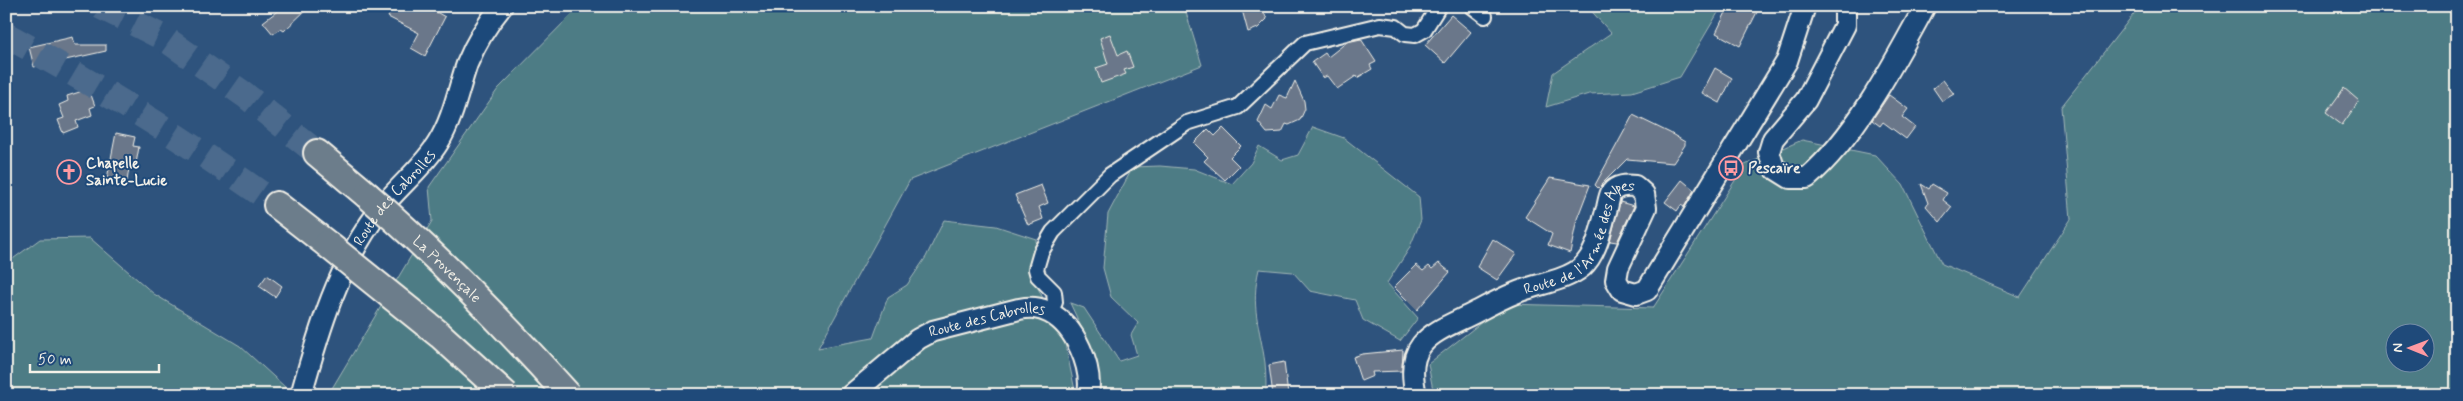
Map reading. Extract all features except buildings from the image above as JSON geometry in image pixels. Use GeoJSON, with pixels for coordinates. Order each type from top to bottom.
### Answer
{"type":"FeatureCollection","features":[{"type":"Feature","properties":{"kind":"highway","name":"La Provençale"},"geometry":{"type":"LineString","coordinates":[[317,153],[403,226],[479,299],[568,395]]}},
{"type":"Feature","properties":{"kind":"highway"},"geometry":{"type":"LineString","coordinates":[[277,205],[440,334],[506,395]]}},
{"type":"Feature","properties":{"kind":"street","name":"Route des Cabrolles"},"geometry":{"type":"LineString","coordinates":[[301,395],[319,331],[344,269],[378,212],[397,188],[422,165],[439,142],[478,38],[502,6]]}},
{"type":"Feature","properties":{"kind":"street"},"geometry":{"type":"LineString","coordinates":[[1050,313],[1055,302],[1054,292],[1038,276],[1036,269],[1041,252],[1053,232],[1110,175],[1187,123],[1238,107],[1305,43],[1380,25],[1396,27],[1405,34],[1415,35],[1424,30],[1440,6]]}},
{"type":"Feature","properties":{"kind":"street"},"geometry":{"type":"LineString","coordinates":[[1472,6],[1485,16]]}},
{"type":"Feature","properties":{"kind":"street","name":"Route de l'Armée des Alpes"},"geometry":{"type":"LineString","coordinates":[[1416,395],[1413,382],[1414,362],[1421,344],[1438,329],[1474,313],[1503,296],[1563,277],[1581,268],[1592,255],[1611,193],[1622,185],[1635,186],[1644,194],[1646,208],[1618,268],[1616,280],[1622,290],[1636,294],[1647,290],[1786,61],[1805,6]]}},
{"type":"Feature","properties":{"kind":"street"},"geometry":{"type":"LineString","coordinates":[[1845,6],[1846,25],[1806,100],[1774,139],[1769,152],[1774,168],[1790,178],[1807,178],[1826,161],[1885,78],[1925,6]]}},
{"type":"Feature","properties":{"kind":"street","name":"Route des Cabrolles"},"geometry":{"type":"LineString","coordinates":[[851,395],[918,338],[933,331],[1033,307],[1050,313],[1064,323],[1079,348],[1088,373],[1088,395]]}},
{"type":"Feature","properties":{"kind":"green space"},"geometry":{"type":"Polygon","coordinates":[[[580,6],[1184,6],[1202,65],[910,180],[818,348],[873,338],[888,297],[907,285],[926,257],[944,220],[996,226],[1036,239],[1038,288],[1065,344],[1076,395],[328,395],[432,221],[429,187],[498,89],[580,6]]]}},
{"type":"Feature","properties":{"kind":"green space"},"geometry":{"type":"Polygon","coordinates":[[[1587,6],[1722,6],[1680,77],[1632,92],[1589,94],[1546,107],[1553,73],[1611,33],[1587,6]]]}},
{"type":"Feature","properties":{"kind":"green space"},"geometry":{"type":"Polygon","coordinates":[[[2171,6],[2457,6],[2457,395],[1434,395],[1428,364],[1505,304],[1653,308],[1745,165],[1802,140],[1875,155],[1903,185],[1942,264],[2020,297],[2071,219],[2061,107],[2136,11],[2171,6]]]}},
{"type":"Feature","properties":{"kind":"green space"},"geometry":{"type":"Polygon","coordinates":[[[1313,127],[1344,138],[1419,197],[1421,220],[1409,249],[1387,283],[1418,318],[1400,341],[1363,320],[1355,300],[1310,291],[1293,272],[1259,269],[1255,295],[1265,363],[1266,395],[1096,395],[1097,361],[1070,303],[1084,308],[1119,361],[1137,355],[1131,335],[1138,323],[1111,297],[1103,268],[1108,214],[1133,167],[1160,166],[1194,169],[1232,184],[1251,163],[1259,146],[1282,160],[1298,155],[1313,127]]]}},
{"type":"Feature","properties":{"kind":"green space"},"geometry":{"type":"Polygon","coordinates":[[[90,238],[154,294],[240,346],[285,387],[281,395],[6,395],[6,264],[40,239],[90,238]]]}},
{"type":"Feature","properties":{"kind":"tunnel"},"geometry":{"type":"LineString","coordinates":[[100,6],[164,38],[245,95],[317,153]]}},
{"type":"Feature","properties":{"kind":"tunnel"},"geometry":{"type":"LineString","coordinates":[[6,35],[144,116],[277,205]]}},
{"type":"Feature","properties":{"kind":"place","name":"Pescaïre"},"geometry":{"type":"Point","coordinates":[1731,168]}},
{"type":"Feature","properties":{"kind":"place","name":"Chapelle Sainte-Lucie"},"geometry":{"type":"Point","coordinates":[69,172]}}]}
